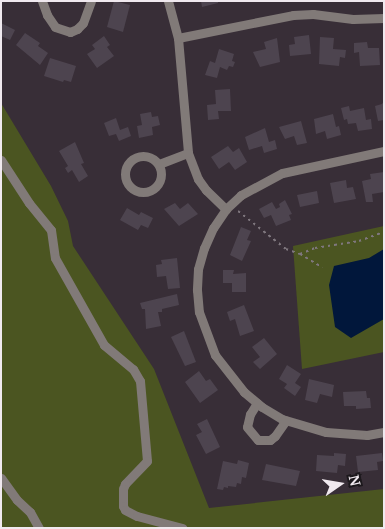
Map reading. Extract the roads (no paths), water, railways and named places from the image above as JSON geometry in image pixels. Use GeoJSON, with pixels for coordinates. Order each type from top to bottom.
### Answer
{"type":"FeatureCollection","features":[{"type":"Feature","properties":{"kind":"street"},"geometry":{"type":"LineString","coordinates":[[42,1],[47,15],[55,26],[70,32],[78,29],[83,23],[91,1]]}},
{"type":"Feature","properties":{"kind":"street"},"geometry":{"type":"LineString","coordinates":[[168,1],[178,38],[185,95],[188,153],[198,178],[206,190],[228,206]]}},
{"type":"Feature","properties":{"kind":"street"},"geometry":{"type":"LineString","coordinates":[[178,38],[293,15],[313,14],[353,19],[384,18]]}},
{"type":"Feature","properties":{"kind":"street"},"geometry":{"type":"LineString","coordinates":[[384,151],[282,174],[255,186],[228,206],[213,228],[204,248],[198,268],[197,290],[199,312],[215,355],[234,380],[257,403],[286,420],[326,432],[366,434],[384,432]]}},
{"type":"Feature","properties":{"kind":"street"},"geometry":{"type":"LineString","coordinates":[[159,164],[188,153]]}},
{"type":"Feature","properties":{"kind":"street"},"geometry":{"type":"LineString","coordinates":[[144,155],[159,164],[161,175],[153,189],[143,192],[128,185],[124,174],[125,168],[132,158],[144,155]]}},
{"type":"Feature","properties":{"kind":"street"},"geometry":{"type":"LineString","coordinates":[[1,160],[29,203],[51,230],[55,258],[104,344],[133,369],[140,380],[147,461],[141,470],[125,484],[122,506],[137,516],[182,528]]}},
{"type":"Feature","properties":{"kind":"street"},"geometry":{"type":"LineString","coordinates":[[257,403],[250,414],[247,427],[258,440],[270,440],[286,420]]}},
{"type":"Feature","properties":{"kind":"street"},"geometry":{"type":"LineString","coordinates":[[1,478],[17,500],[30,512],[39,528]]}},
{"type":"Feature","properties":{"kind":"water"},"geometry":{"type":"Polygon","coordinates":[[[384,249],[384,319],[351,338],[335,327],[329,285],[334,266],[369,258],[384,249]]]}}]}
